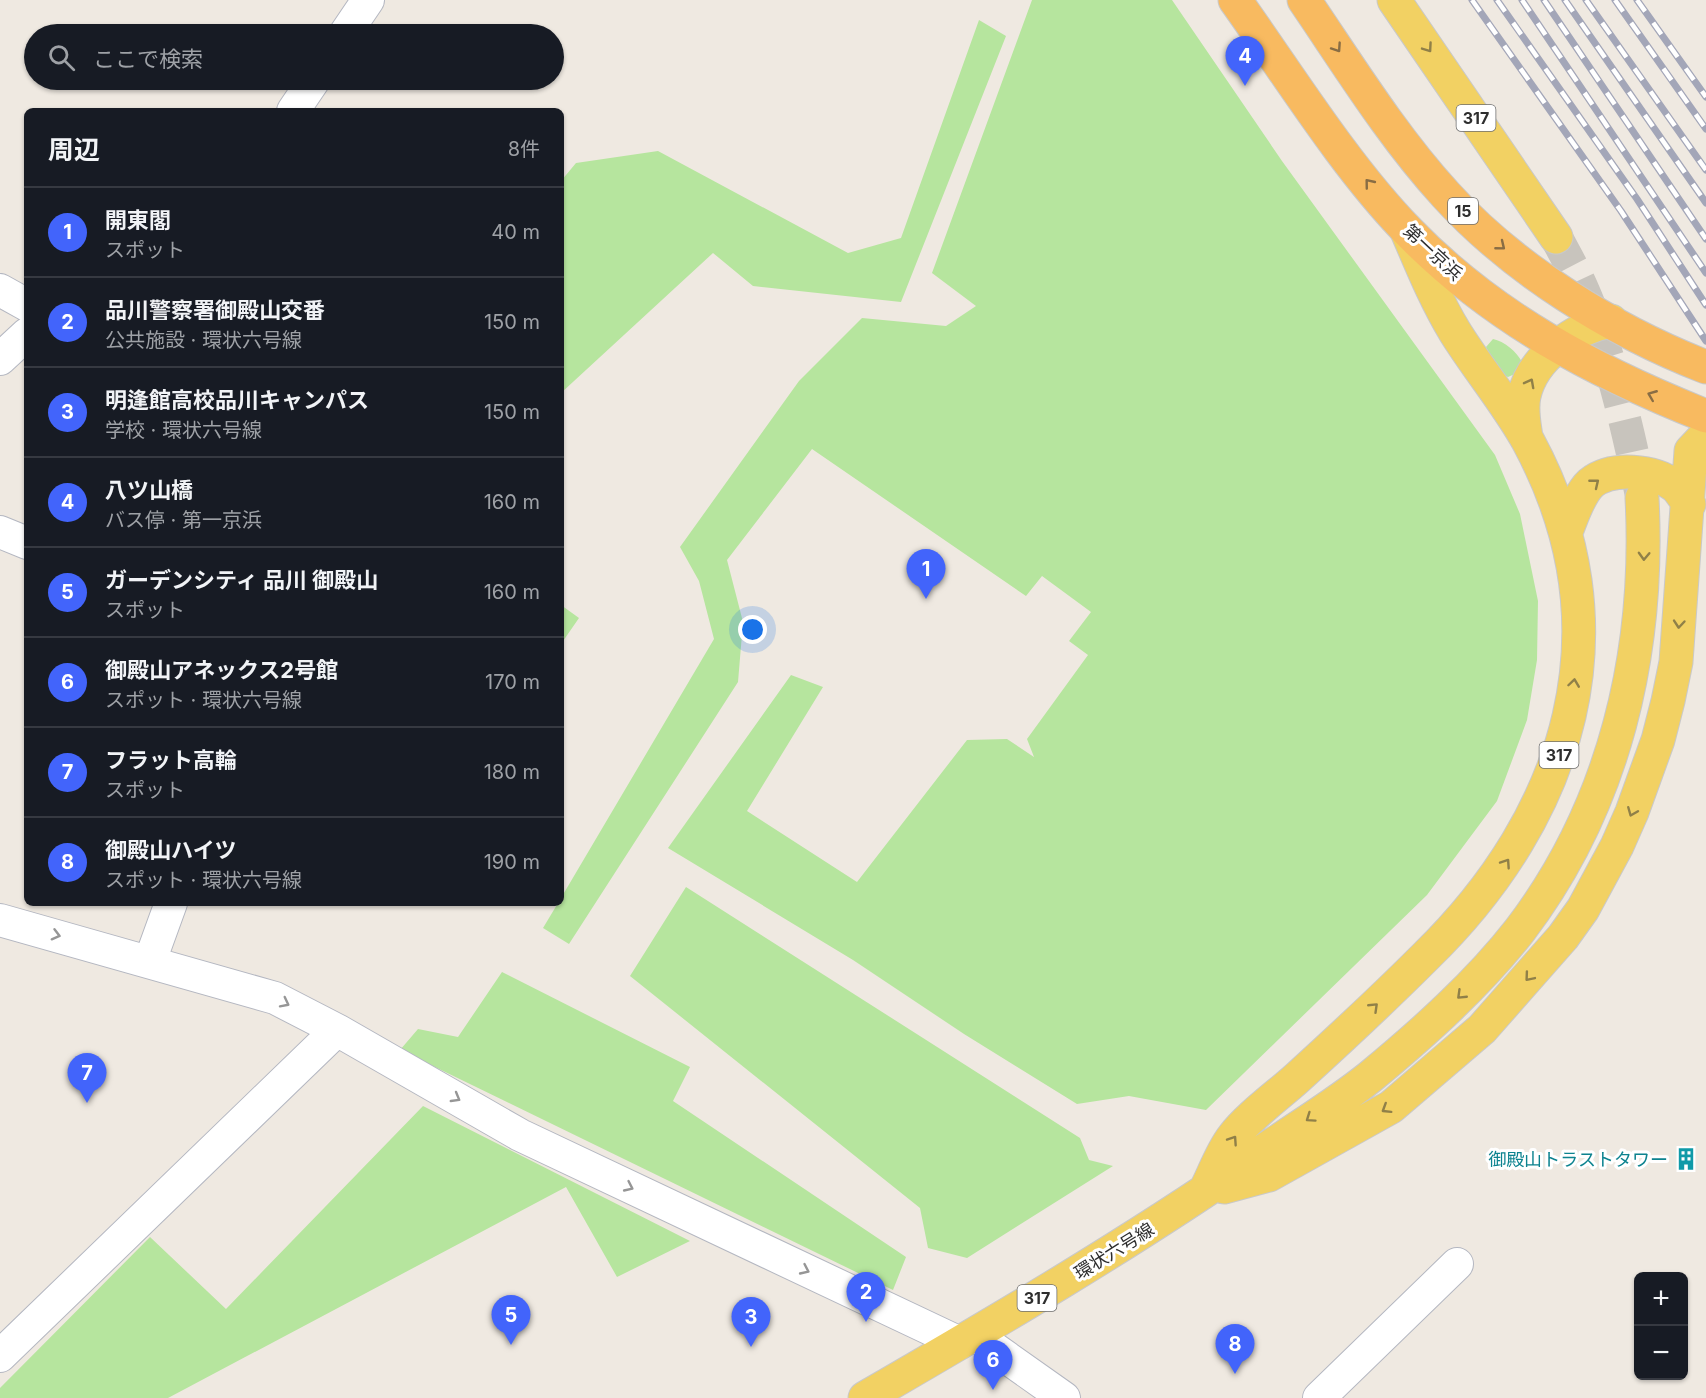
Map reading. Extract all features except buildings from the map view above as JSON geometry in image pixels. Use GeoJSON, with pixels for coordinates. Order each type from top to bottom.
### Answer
{"type":"FeatureCollection","features":[{"type":"Feature","properties":{"kind":"highway","name":"第一京浜"},"geometry":{"type":"LineString","coordinates":[[1236,0],[1339,145],[1406,229],[1446,267],[1495,306],[1557,347],[1637,389],[1706,416]]}},
{"type":"Feature","properties":{"kind":"highway","name":"15"},"geometry":{"type":"LineString","coordinates":[[1304,0],[1360,83],[1446,195],[1484,233],[1527,268],[1611,321],[1694,362]]}},
{"type":"Feature","properties":{"kind":"main road","name":"317"},"geometry":{"type":"LineString","coordinates":[[1394,0],[1556,237]]}},
{"type":"Feature","properties":{"kind":"main road","name":"317"},"geometry":{"type":"LineString","coordinates":[[1205,1191],[1233,1136],[1349,1031],[1435,948],[1490,886],[1530,823],[1558,758],[1571,710],[1579,654],[1575,571],[1566,532],[1527,439],[1455,331],[1426,276],[1406,229]]}},
{"type":"Feature","properties":{"kind":"main road","name":"317"},"geometry":{"type":"LineString","coordinates":[[1527,439],[1522,415],[1524,394],[1533,376],[1557,347],[1578,330],[1611,321]]}},
{"type":"Feature","properties":{"kind":"main road","name":"317"},"geometry":{"type":"LineString","coordinates":[[1205,1191],[1269,1175],[1391,1107],[1482,1029],[1563,937],[1583,909],[1617,846],[1658,740],[1676,662],[1691,451],[1706,435]]}},
{"type":"Feature","properties":{"kind":"main road"},"geometry":{"type":"LineString","coordinates":[[1566,532],[1590,483],[1605,475],[1622,471],[1663,478],[1676,487],[1689,504]]}},
{"type":"Feature","properties":{"kind":"main road","name":"317"},"geometry":{"type":"LineString","coordinates":[[1205,1191],[1369,1078],[1460,996],[1502,952],[1540,903],[1569,853],[1598,795],[1621,724],[1632,678],[1641,611],[1645,550],[1642,498]]}},
{"type":"Feature","properties":{"kind":"main road","name":"環状六号線"},"geometry":{"type":"LineString","coordinates":[[865,1398],[1125,1244],[1205,1191]]}},
{"type":"Feature","properties":{"kind":"street"},"geometry":{"type":"LineString","coordinates":[[352,24],[368,0]]}},
{"type":"Feature","properties":{"kind":"street"},"geometry":{"type":"LineString","coordinates":[[295,108],[307,90]]}},
{"type":"Feature","properties":{"kind":"street"},"geometry":{"type":"LineString","coordinates":[[0,290],[24,303]]}},
{"type":"Feature","properties":{"kind":"street"},"geometry":{"type":"LineString","coordinates":[[0,359],[24,337]]}},
{"type":"Feature","properties":{"kind":"street"},"geometry":{"type":"LineString","coordinates":[[0,531],[24,542]]}},
{"type":"Feature","properties":{"kind":"street"},"geometry":{"type":"LineString","coordinates":[[150,961],[170,906]]}},
{"type":"Feature","properties":{"kind":"street"},"geometry":{"type":"LineString","coordinates":[[0,920],[275,998],[337,1030],[520,1135],[967,1339],[1064,1398]]}},
{"type":"Feature","properties":{"kind":"street"},"geometry":{"type":"LineString","coordinates":[[0,1356],[337,1030]]}},
{"type":"Feature","properties":{"kind":"street"},"geometry":{"type":"LineString","coordinates":[[1318,1398],[1457,1264]]}},
{"type":"Feature","properties":{"kind":"green space"},"geometry":{"type":"Polygon","coordinates":[[[1032,0],[1172,0],[1282,161],[1495,455],[1520,514],[1538,601],[1537,660],[1527,720],[1497,801],[1427,895],[1206,1110],[1129,1096],[1077,1104],[964,1034],[853,960],[668,848],[791,675],[823,687],[747,811],[857,882],[967,740],[1007,739],[1034,757],[1027,739],[1088,655],[1069,641],[1091,612],[1042,576],[1026,596],[812,449],[727,560],[743,622],[738,682],[569,944],[543,928],[556,906],[564,906],[564,893],[714,639],[699,581],[680,547],[799,381],[862,318],[946,326],[976,306],[932,273],[1032,0]]]}},
{"type":"Feature","properties":{"kind":"green space"},"geometry":{"type":"Polygon","coordinates":[[[979,20],[1006,36],[901,302],[753,286],[713,253],[564,390],[564,177],[576,163],[658,151],[848,253],[901,238],[979,20]]]}},
{"type":"Feature","properties":{"kind":"green space"},"geometry":{"type":"Polygon","coordinates":[[[1493,339],[1506,345],[1520,358],[1522,362],[1517,373],[1508,377],[1499,373],[1486,347],[1493,339]]]}},
{"type":"Feature","properties":{"kind":"green space"},"geometry":{"type":"Polygon","coordinates":[[[564,607],[579,618],[564,640],[564,607]]]}},
{"type":"Feature","properties":{"kind":"green space"},"geometry":{"type":"Polygon","coordinates":[[[686,887],[1080,1138],[1089,1160],[1113,1166],[967,1258],[928,1248],[920,1208],[630,976],[686,887]]]}},
{"type":"Feature","properties":{"kind":"green space"},"geometry":{"type":"Polygon","coordinates":[[[502,972],[690,1067],[673,1101],[906,1257],[893,1290],[400,1050],[418,1029],[458,1037],[502,972]]]}},
{"type":"Feature","properties":{"kind":"green space"},"geometry":{"type":"Polygon","coordinates":[[[423,1106],[690,1241],[617,1277],[566,1187],[168,1398],[0,1398],[0,1388],[150,1237],[226,1309],[423,1106]]]}},
{"type":"Feature","properties":{"kind":"tunnel"},"geometry":{"type":"LineString","coordinates":[[1556,237],[1595,319],[1625,421],[1642,498]]}},
{"type":"Feature","properties":{"kind":"railway"},"geometry":{"type":"LineString","coordinates":[[1472,0],[1621,211],[1706,341]]}},
{"type":"Feature","properties":{"kind":"railway"},"geometry":{"type":"LineString","coordinates":[[1497,0],[1637,199],[1706,305]]}},
{"type":"Feature","properties":{"kind":"railway"},"geometry":{"type":"LineString","coordinates":[[1522,0],[1706,273]]}},
{"type":"Feature","properties":{"kind":"railway"},"geometry":{"type":"LineString","coordinates":[[1544,0],[1706,239]]}},
{"type":"Feature","properties":{"kind":"railway"},"geometry":{"type":"LineString","coordinates":[[1565,0],[1706,203]]}},
{"type":"Feature","properties":{"kind":"railway"},"geometry":{"type":"LineString","coordinates":[[1586,0],[1706,170]]}},
{"type":"Feature","properties":{"kind":"railway"},"geometry":{"type":"LineString","coordinates":[[1615,0],[1706,129]]}},
{"type":"Feature","properties":{"kind":"railway"},"geometry":{"type":"LineString","coordinates":[[1637,0],[1706,97]]}},
{"type":"Feature","properties":{"kind":"place","name":"八ツ山橋"},"geometry":{"type":"Point","coordinates":[1245,86]}},
{"type":"Feature","properties":{"kind":"place","name":"開東閣"},"geometry":{"type":"Point","coordinates":[926,599]}},
{"type":"Feature","properties":{"kind":"place","name":"フラット高輪"},"geometry":{"type":"Point","coordinates":[87,1103]}},
{"type":"Feature","properties":{"kind":"place","name":"御殿山トラストタワー"},"geometry":{"type":"Point","coordinates":[1686,1159]}},
{"type":"Feature","properties":{"kind":"place","name":"品川警察署御殿山交番"},"geometry":{"type":"Point","coordinates":[866,1322]}},
{"type":"Feature","properties":{"kind":"place","name":"ガーデンシティ 品川 御殿山"},"geometry":{"type":"Point","coordinates":[511,1345]}},
{"type":"Feature","properties":{"kind":"place","name":"明逢館高校品川キャンパス"},"geometry":{"type":"Point","coordinates":[751,1347]}},
{"type":"Feature","properties":{"kind":"place","name":"御殿山ハイツ"},"geometry":{"type":"Point","coordinates":[1235,1374]}},
{"type":"Feature","properties":{"kind":"place","name":"御殿山アネックス2号館"},"geometry":{"type":"Point","coordinates":[993,1390]}}]}
